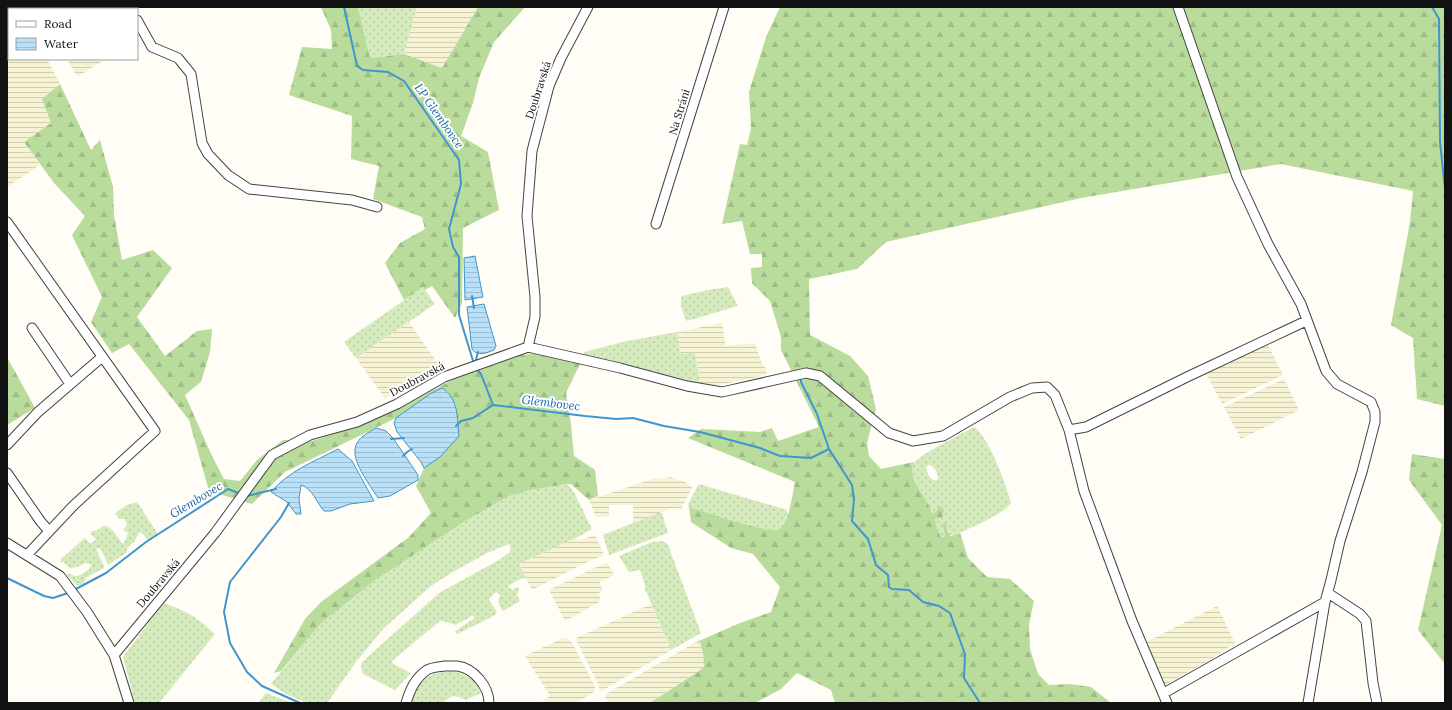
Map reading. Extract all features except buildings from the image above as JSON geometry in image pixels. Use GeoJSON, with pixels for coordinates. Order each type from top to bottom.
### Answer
{"type":"FeatureCollection","features":[{"type":"Feature","properties":{"kind":"street","name":"Doubravská"},"geometry":{"type":"LineString","coordinates":[[114,655],[215,533],[272,454],[310,435],[357,422],[397,404],[444,377],[528,348],[535,317],[527,216],[532,151],[549,86],[561,58],[588,7]]}},
{"type":"Feature","properties":{"kind":"street","name":"Na Stráni"},"geometry":{"type":"LineString","coordinates":[[656,224],[724,7]]}},
{"type":"Feature","properties":{"kind":"street"},"geometry":{"type":"LineString","coordinates":[[1178,7],[1237,177],[1268,244],[1301,304],[1306,321],[1326,371],[1337,384],[1371,402],[1375,412],[1375,422],[1362,472],[1340,540],[1326,597],[1308,703]]}},
{"type":"Feature","properties":{"kind":"street"},"geometry":{"type":"LineString","coordinates":[[138,22],[152,48],[178,58],[190,74],[202,143],[208,154],[228,174],[249,189],[352,200],[377,208]]}},
{"type":"Feature","properties":{"kind":"street"},"geometry":{"type":"LineString","coordinates":[[7,222],[155,431],[74,505],[27,555]]}},
{"type":"Feature","properties":{"kind":"street"},"geometry":{"type":"LineString","coordinates":[[1069,430],[1086,427],[1187,377],[1306,321]]}},
{"type":"Feature","properties":{"kind":"street"},"geometry":{"type":"LineString","coordinates":[[32,328],[70,384]]}},
{"type":"Feature","properties":{"kind":"street"},"geometry":{"type":"LineString","coordinates":[[528,348],[620,368],[687,386],[722,392],[806,373],[820,376],[890,433],[913,441],[943,436],[1010,397],[1032,388],[1047,387],[1055,395],[1069,430],[1084,491],[1132,620],[1167,703]]}},
{"type":"Feature","properties":{"kind":"street"},"geometry":{"type":"LineString","coordinates":[[7,445],[38,412],[102,357]]}},
{"type":"Feature","properties":{"kind":"street"},"geometry":{"type":"LineString","coordinates":[[7,473],[49,532]]}},
{"type":"Feature","properties":{"kind":"street"},"geometry":{"type":"LineString","coordinates":[[7,543],[60,576],[87,612],[114,655],[129,703]]}},
{"type":"Feature","properties":{"kind":"street"},"geometry":{"type":"LineString","coordinates":[[1164,693],[1326,597]]}},
{"type":"Feature","properties":{"kind":"street"},"geometry":{"type":"LineString","coordinates":[[1326,597],[1360,614],[1366,621],[1373,683],[1377,703]]}},
{"type":"Feature","properties":{"kind":"street"},"geometry":{"type":"LineString","coordinates":[[406,703],[411,688],[418,677],[429,669],[458,666],[468,670],[480,680],[489,703]]}},
{"type":"Feature","properties":{"kind":"shaded area"},"geometry":{"type":"Polygon","coordinates":[[[7,7],[128,7],[8,8],[8,60],[48,60],[60,84],[42,99],[51,123],[24,142],[40,165],[7,187],[7,7]]]}},
{"type":"Feature","properties":{"kind":"shaded area"},"geometry":{"type":"Polygon","coordinates":[[[417,7],[478,7],[442,68],[404,54],[417,7]]]}},
{"type":"Feature","properties":{"kind":"shaded area"},"geometry":{"type":"Polygon","coordinates":[[[68,60],[104,60],[77,77],[68,60]]]}},
{"type":"Feature","properties":{"kind":"shaded area"},"geometry":{"type":"Polygon","coordinates":[[[409,322],[441,368],[385,398],[356,358],[409,322]]]}},
{"type":"Feature","properties":{"kind":"shaded area"},"geometry":{"type":"Polygon","coordinates":[[[722,323],[726,346],[755,343],[762,364],[767,369],[766,375],[712,386],[700,383],[695,353],[680,355],[677,332],[722,323]]]}},
{"type":"Feature","properties":{"kind":"shaded area"},"geometry":{"type":"Polygon","coordinates":[[[1267,343],[1283,375],[1222,404],[1205,372],[1267,343]]]}},
{"type":"Feature","properties":{"kind":"shaded area"},"geometry":{"type":"Polygon","coordinates":[[[1284,379],[1299,410],[1241,439],[1224,407],[1284,379]]]}},
{"type":"Feature","properties":{"kind":"shaded area"},"geometry":{"type":"Polygon","coordinates":[[[670,477],[685,482],[692,488],[681,509],[672,508],[633,523],[633,505],[609,505],[609,517],[596,517],[589,500],[656,478],[663,479],[670,477]]]}},
{"type":"Feature","properties":{"kind":"shaded area"},"geometry":{"type":"Polygon","coordinates":[[[595,535],[604,555],[534,589],[531,588],[519,565],[521,563],[576,538],[578,541],[595,535]]]}},
{"type":"Feature","properties":{"kind":"shaded area"},"geometry":{"type":"Polygon","coordinates":[[[605,563],[608,564],[614,575],[599,583],[603,590],[599,593],[601,601],[565,621],[549,590],[605,563]]]}},
{"type":"Feature","properties":{"kind":"shaded area"},"geometry":{"type":"Polygon","coordinates":[[[651,604],[671,650],[600,691],[576,638],[651,604]]]}},
{"type":"Feature","properties":{"kind":"shaded area"},"geometry":{"type":"Polygon","coordinates":[[[1217,606],[1235,643],[1208,661],[1163,686],[1145,645],[1146,642],[1217,606]]]}},
{"type":"Feature","properties":{"kind":"shaded area"},"geometry":{"type":"Polygon","coordinates":[[[563,638],[568,638],[572,643],[595,686],[594,692],[577,703],[540,703],[550,696],[525,656],[563,638]]]}},
{"type":"Feature","properties":{"kind":"shaded area"},"geometry":{"type":"Polygon","coordinates":[[[700,642],[704,666],[699,671],[650,703],[609,703],[605,697],[606,694],[694,643],[700,642]]]}},
{"type":"Feature","properties":{"kind":"green space"},"geometry":{"type":"Polygon","coordinates":[[[321,7],[358,7],[370,58],[404,54],[442,68],[478,7],[525,7],[494,42],[479,78],[473,103],[461,136],[488,152],[499,210],[463,228],[462,303],[455,318],[432,286],[425,290],[423,287],[404,300],[385,263],[400,243],[425,229],[422,217],[373,199],[379,166],[351,159],[352,116],[289,95],[302,47],[332,49],[331,30],[321,7]]]}},
{"type":"Feature","properties":{"kind":"green space"},"geometry":{"type":"Polygon","coordinates":[[[358,7],[417,7],[404,54],[370,58],[358,7]]]}},
{"type":"Feature","properties":{"kind":"green space"},"geometry":{"type":"Polygon","coordinates":[[[780,7],[1445,7],[1445,406],[1417,399],[1413,338],[1391,325],[1410,222],[1413,191],[1281,164],[1081,198],[886,242],[857,269],[809,279],[810,335],[850,356],[868,376],[876,409],[867,443],[869,456],[881,469],[914,462],[912,469],[915,482],[932,513],[936,512],[938,507],[941,506],[944,510],[942,518],[937,518],[935,520],[941,537],[945,537],[944,522],[946,523],[949,535],[951,536],[960,533],[968,558],[987,577],[1010,579],[1034,601],[1029,624],[1030,649],[1038,674],[1049,685],[1070,684],[1091,687],[1111,703],[835,703],[831,690],[797,673],[781,689],[755,703],[650,703],[699,671],[704,666],[700,642],[694,643],[740,623],[771,612],[780,587],[753,554],[731,548],[691,522],[689,507],[750,526],[763,529],[779,529],[786,520],[792,500],[795,482],[688,438],[701,429],[760,432],[772,428],[778,441],[819,427],[781,350],[781,337],[770,301],[752,283],[751,268],[762,267],[762,254],[750,254],[742,221],[722,224],[740,144],[747,145],[751,129],[749,92],[766,37],[780,7]]]}},
{"type":"Feature","properties":{"kind":"green space"},"geometry":{"type":"Polygon","coordinates":[[[60,84],[91,150],[100,140],[113,187],[114,215],[122,260],[153,250],[172,268],[137,317],[165,356],[197,331],[212,329],[210,352],[201,382],[185,395],[224,479],[240,481],[257,460],[283,440],[312,441],[361,425],[454,379],[510,357],[534,353],[580,364],[566,393],[574,456],[595,470],[598,496],[589,500],[571,484],[567,484],[531,490],[509,496],[467,520],[377,579],[321,623],[281,671],[274,673],[305,619],[321,602],[409,537],[431,513],[416,486],[424,468],[440,457],[456,405],[447,391],[442,388],[430,394],[396,418],[285,472],[252,504],[209,491],[189,420],[129,344],[112,353],[91,322],[102,297],[72,235],[85,216],[54,183],[24,142],[51,123],[42,99],[60,84]]]}},
{"type":"Feature","properties":{"kind":"green space"},"geometry":{"type":"Polygon","coordinates":[[[423,287],[435,304],[356,358],[344,342],[423,287]]]}},
{"type":"Feature","properties":{"kind":"green space"},"geometry":{"type":"Polygon","coordinates":[[[728,287],[738,306],[687,321],[686,320],[681,305],[682,296],[728,287]]]}},
{"type":"Feature","properties":{"kind":"green space"},"geometry":{"type":"Polygon","coordinates":[[[677,332],[680,354],[695,353],[700,383],[584,356],[584,352],[627,341],[677,332]]]}},
{"type":"Feature","properties":{"kind":"green space"},"geometry":{"type":"Polygon","coordinates":[[[7,357],[35,408],[7,425],[7,357]]]}},
{"type":"Feature","properties":{"kind":"green space"},"geometry":{"type":"Polygon","coordinates":[[[974,427],[991,450],[1006,486],[1011,503],[1002,512],[955,535],[949,535],[948,528],[943,525],[945,537],[941,537],[935,522],[937,518],[942,518],[941,507],[938,507],[936,512],[933,514],[915,480],[912,472],[913,466],[918,459],[924,455],[974,427]],[[930,465],[926,468],[928,473],[931,478],[937,481],[938,476],[934,468],[930,465]]]}},
{"type":"Feature","properties":{"kind":"green space"},"geometry":{"type":"Polygon","coordinates":[[[1412,454],[1445,459],[1445,664],[1418,630],[1442,525],[1409,480],[1412,454]]]}},
{"type":"Feature","properties":{"kind":"green space"},"geometry":{"type":"Polygon","coordinates":[[[567,484],[573,490],[592,529],[519,565],[527,579],[522,578],[508,586],[512,590],[517,587],[519,588],[517,595],[520,601],[503,611],[499,603],[500,595],[496,592],[489,599],[497,613],[457,634],[455,631],[475,618],[472,615],[455,625],[440,621],[392,661],[393,664],[411,673],[395,690],[363,674],[361,669],[362,662],[439,593],[499,560],[510,552],[511,548],[509,544],[487,553],[431,586],[383,629],[356,662],[327,703],[307,703],[286,694],[271,684],[321,623],[377,579],[467,520],[509,496],[531,490],[567,484]]]}},
{"type":"Feature","properties":{"kind":"green space"},"geometry":{"type":"Polygon","coordinates":[[[699,484],[787,510],[786,519],[779,529],[759,529],[707,514],[689,507],[688,504],[699,484]]]}},
{"type":"Feature","properties":{"kind":"green space"},"geometry":{"type":"Polygon","coordinates":[[[137,502],[158,534],[151,540],[148,540],[142,533],[139,533],[134,542],[128,547],[126,553],[108,565],[101,549],[97,548],[104,568],[87,577],[83,584],[77,586],[66,574],[73,576],[79,575],[90,568],[91,564],[85,563],[71,568],[64,562],[60,562],[61,559],[85,538],[89,543],[92,543],[96,539],[90,534],[92,531],[104,526],[112,529],[122,543],[124,543],[128,533],[123,530],[127,526],[125,519],[119,519],[115,513],[127,505],[137,502]]]}},
{"type":"Feature","properties":{"kind":"green space"},"geometry":{"type":"Polygon","coordinates":[[[658,513],[662,513],[668,533],[609,555],[603,535],[658,513]]]}},
{"type":"Feature","properties":{"kind":"green space"},"geometry":{"type":"Polygon","coordinates":[[[662,541],[668,545],[701,633],[671,650],[645,589],[640,570],[629,572],[619,556],[652,542],[662,541]]]}},
{"type":"Feature","properties":{"kind":"green space"},"geometry":{"type":"Polygon","coordinates":[[[164,603],[180,609],[192,616],[203,623],[215,634],[159,703],[135,703],[123,657],[164,603]]]}},
{"type":"Feature","properties":{"kind":"green space"},"geometry":{"type":"Polygon","coordinates":[[[454,671],[467,676],[474,681],[481,693],[466,700],[454,696],[443,703],[410,703],[417,687],[426,678],[437,673],[454,671]]]}},
{"type":"Feature","properties":{"kind":"green space"},"geometry":{"type":"Polygon","coordinates":[[[266,693],[292,703],[258,703],[266,693]]]}},
{"type":"Feature","properties":{"kind":"water"},"geometry":{"type":"Polygon","coordinates":[[[475,256],[483,297],[465,300],[464,258],[475,256]]]}},
{"type":"Feature","properties":{"kind":"water"},"geometry":{"type":"Polygon","coordinates":[[[484,304],[496,346],[494,350],[479,354],[472,349],[467,307],[484,304]]]}},
{"type":"Feature","properties":{"kind":"water"},"geometry":{"type":"Polygon","coordinates":[[[442,388],[452,397],[456,409],[459,436],[440,457],[424,468],[421,462],[397,432],[394,423],[396,418],[430,394],[442,388]]]}},
{"type":"Feature","properties":{"kind":"water"},"geometry":{"type":"Polygon","coordinates":[[[376,428],[386,431],[393,438],[418,475],[418,480],[390,496],[378,498],[365,479],[355,456],[357,443],[365,434],[376,428]]]}},
{"type":"Feature","properties":{"kind":"water"},"geometry":{"type":"Polygon","coordinates":[[[338,449],[352,461],[374,501],[350,504],[331,511],[324,511],[309,489],[301,485],[299,499],[301,514],[296,514],[287,502],[271,492],[286,478],[338,449]]]}},
{"type":"Feature","properties":{"kind":"waterway","name":"LP Glembovce"},"geometry":{"type":"LineString","coordinates":[[344,7],[357,66],[363,70],[388,72],[404,81],[459,160],[461,184],[449,229],[453,247],[459,257],[459,315],[474,364]]}},
{"type":"Feature","properties":{"kind":"waterway"},"geometry":{"type":"LineString","coordinates":[[1432,7],[1439,19],[1440,142],[1445,189]]}},
{"type":"Feature","properties":{"kind":"waterway"},"geometry":{"type":"LineString","coordinates":[[472,296],[474,308]]}},
{"type":"Feature","properties":{"kind":"waterway"},"geometry":{"type":"LineString","coordinates":[[475,363],[478,352]]}},
{"type":"Feature","properties":{"kind":"waterway","name":"LP Glembovce"},"geometry":{"type":"LineString","coordinates":[[476,368],[481,374],[493,405]]}},
{"type":"Feature","properties":{"kind":"waterway","name":"LP Glembovce"},"geometry":{"type":"LineString","coordinates":[[800,376],[801,382],[817,414],[829,449]]}},
{"type":"Feature","properties":{"kind":"waterway","name":"Glembovec"},"geometry":{"type":"LineString","coordinates":[[456,426],[461,421],[473,418],[493,405],[616,419],[633,418],[664,426],[700,432],[760,448],[780,456],[811,458],[829,449],[852,485],[854,499],[852,521],[868,539],[876,565],[888,575],[889,587],[892,589],[909,590],[923,602],[939,606],[950,613],[965,654],[964,678],[980,703]]}},
{"type":"Feature","properties":{"kind":"waterway","name":"Glembovec"},"geometry":{"type":"LineString","coordinates":[[391,439],[404,438]]}},
{"type":"Feature","properties":{"kind":"waterway"},"geometry":{"type":"LineString","coordinates":[[403,456],[412,449]]}},
{"type":"Feature","properties":{"kind":"waterway","name":"Glembovec"},"geometry":{"type":"LineString","coordinates":[[74,590],[106,573],[146,542],[228,489],[241,494]]}},
{"type":"Feature","properties":{"kind":"waterway","name":"Glembovec"},"geometry":{"type":"LineString","coordinates":[[247,496],[276,489]]}},
{"type":"Feature","properties":{"kind":"waterway"},"geometry":{"type":"LineString","coordinates":[[289,503],[281,517],[230,582],[224,612],[230,643],[247,672],[262,686],[300,703]]}},
{"type":"Feature","properties":{"kind":"waterway","name":"Glembovec"},"geometry":{"type":"LineString","coordinates":[[7,578],[44,596],[53,598],[68,593]]}}]}
